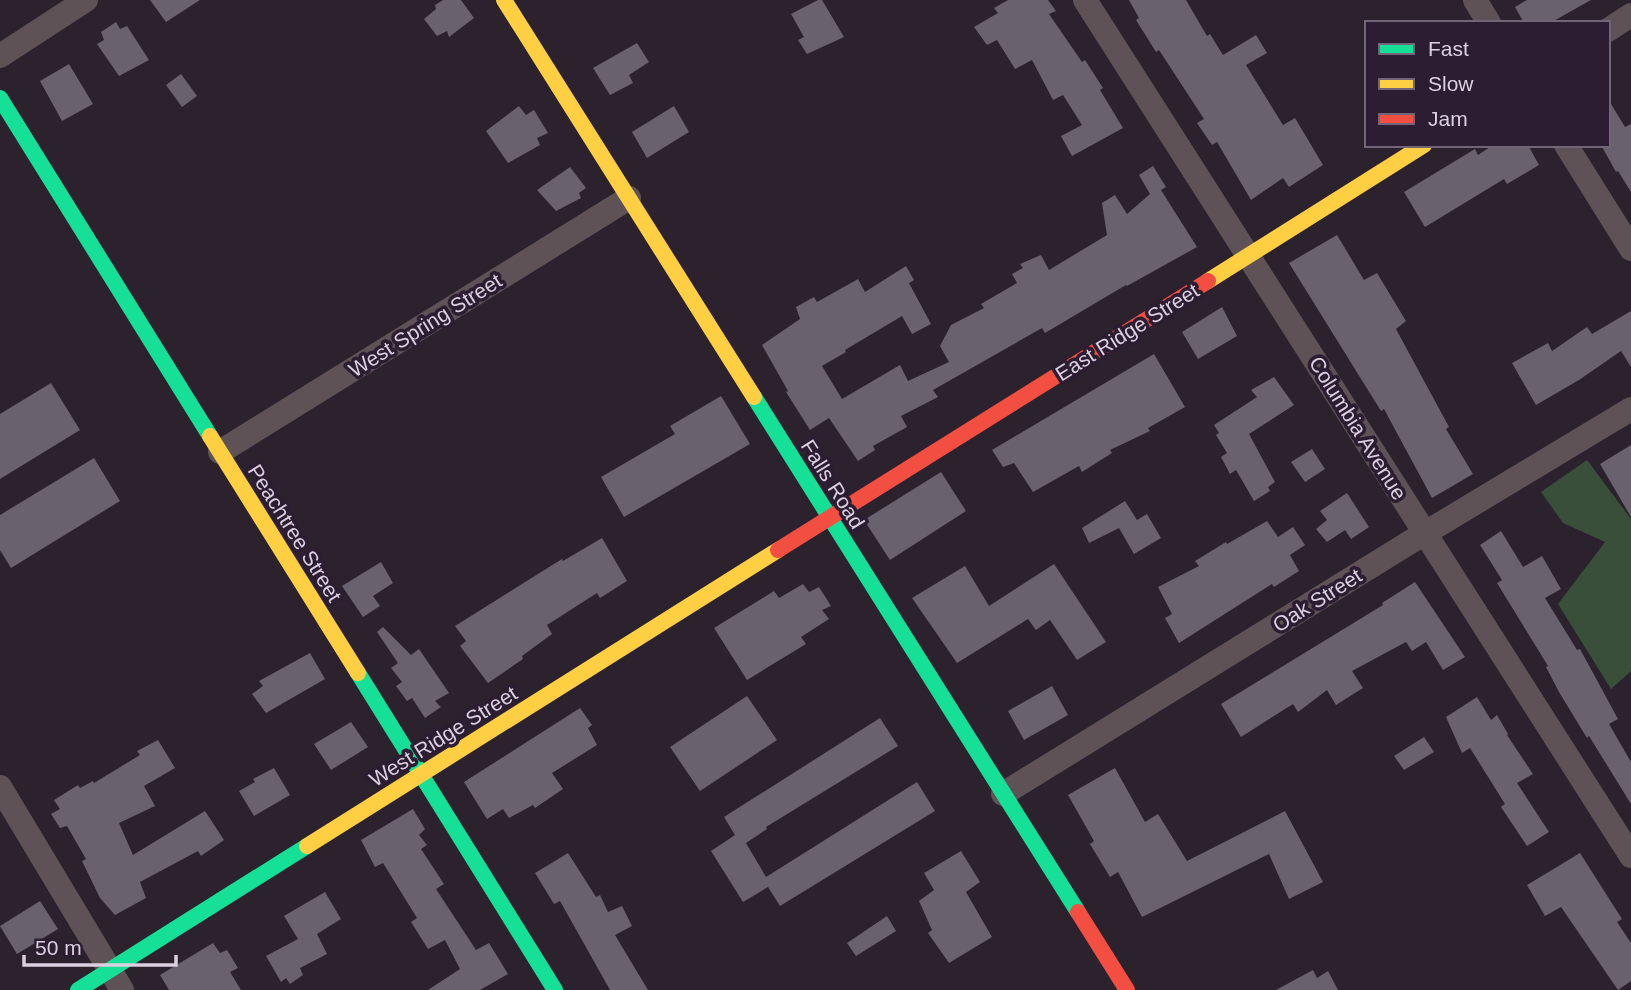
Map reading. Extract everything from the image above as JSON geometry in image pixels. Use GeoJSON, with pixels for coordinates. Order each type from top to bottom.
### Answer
{"type":"FeatureCollection","features":[{"type":"Feature","properties":{"kind":"main road","name":"Falls Road"},"geometry":{"type":"LineString","coordinates":[[504,0],[1127,990]]}},
{"type":"Feature","properties":{"kind":"main road","name":"Peachtree Street"},"geometry":{"type":"LineString","coordinates":[[0,98],[555,990]]}},
{"type":"Feature","properties":{"kind":"main road","name":"East Ridge Street"},"geometry":{"type":"LineString","coordinates":[[830,518],[1421,147]]}},
{"type":"Feature","properties":{"kind":"main road","name":"West Ridge Street"},"geometry":{"type":"LineString","coordinates":[[78,990],[116,980],[422,774],[830,518]]}},
{"type":"Feature","properties":{"kind":"street"},"geometry":{"type":"LineString","coordinates":[[0,56],[86,0]]}},
{"type":"Feature","properties":{"kind":"street","name":"Columbia Avenue"},"geometry":{"type":"LineString","coordinates":[[1085,0],[1631,856]]}},
{"type":"Feature","properties":{"kind":"street"},"geometry":{"type":"LineString","coordinates":[[1475,0],[1488,21]]}},
{"type":"Feature","properties":{"kind":"street"},"geometry":{"type":"LineString","coordinates":[[1610,29],[1631,15]]}},
{"type":"Feature","properties":{"kind":"street"},"geometry":{"type":"LineString","coordinates":[[1567,147],[1631,249]]}},
{"type":"Feature","properties":{"kind":"street","name":"West Spring Street"},"geometry":{"type":"LineString","coordinates":[[220,452],[629,198]]}},
{"type":"Feature","properties":{"kind":"street","name":"Oak Street"},"geometry":{"type":"LineString","coordinates":[[1003,793],[1631,410]]}},
{"type":"Feature","properties":{"kind":"street"},"geometry":{"type":"LineString","coordinates":[[0,787],[116,980]]}},
{"type":"Feature","properties":{"kind":"green space"},"geometry":{"type":"Polygon","coordinates":[[[1587,460],[1631,519],[1631,671],[1611,689],[1558,604],[1605,542],[1563,523],[1541,492],[1587,460]]]}},
{"type":"Feature","properties":{"kind":"building"},"geometry":{"type":"Polygon","coordinates":[[[150,0],[200,0],[166,22],[150,0]]]}},
{"type":"Feature","properties":{"kind":"building"},"geometry":{"type":"Polygon","coordinates":[[[443,0],[461,0],[474,18],[449,37],[447,31],[437,36],[424,19],[436,9],[435,5],[443,0]]]}},
{"type":"Feature","properties":{"kind":"building"},"geometry":{"type":"Polygon","coordinates":[[[822,0],[844,37],[807,54],[798,40],[804,37],[791,14],[822,0]]]}},
{"type":"Feature","properties":{"kind":"building"},"geometry":{"type":"Polygon","coordinates":[[[1008,0],[1048,0],[1056,11],[1049,14],[1082,62],[1085,60],[1123,128],[1072,156],[1061,136],[1082,125],[1063,95],[1053,100],[1032,60],[1015,69],[997,40],[987,45],[974,27],[998,13],[994,8],[1008,0]]]}},
{"type":"Feature","properties":{"kind":"building"},"geometry":{"type":"Polygon","coordinates":[[[1129,0],[1186,0],[1207,36],[1210,34],[1223,55],[1256,35],[1267,53],[1246,65],[1283,125],[1295,118],[1323,165],[1289,187],[1283,178],[1251,200],[1217,142],[1212,145],[1197,123],[1204,119],[1159,50],[1156,52],[1136,20],[1139,18],[1129,0]]]}},
{"type":"Feature","properties":{"kind":"building"},"geometry":{"type":"Polygon","coordinates":[[[1527,0],[1591,0],[1554,21],[1523,21],[1515,7],[1527,0]]]}},
{"type":"Feature","properties":{"kind":"building"},"geometry":{"type":"Polygon","coordinates":[[[116,22],[120,29],[127,26],[149,60],[119,76],[97,44],[104,40],[101,32],[116,22]]]}},
{"type":"Feature","properties":{"kind":"building"},"geometry":{"type":"Polygon","coordinates":[[[637,43],[649,62],[629,75],[633,83],[610,95],[593,68],[637,43]]]}},
{"type":"Feature","properties":{"kind":"building"},"geometry":{"type":"Polygon","coordinates":[[[69,64],[93,104],[62,121],[40,81],[69,64]]]}},
{"type":"Feature","properties":{"kind":"building"},"geometry":{"type":"Polygon","coordinates":[[[181,74],[197,96],[182,107],[166,85],[181,74]]]}},
{"type":"Feature","properties":{"kind":"building"},"geometry":{"type":"Polygon","coordinates":[[[1610,102],[1625,127],[1631,124],[1631,192],[1618,171],[1616,172],[1602,147],[1610,147],[1610,102]]]}},
{"type":"Feature","properties":{"kind":"building"},"geometry":{"type":"Polygon","coordinates":[[[519,106],[526,115],[534,110],[548,133],[537,138],[540,145],[508,163],[486,131],[519,106]]]}},
{"type":"Feature","properties":{"kind":"building"},"geometry":{"type":"Polygon","coordinates":[[[674,106],[689,132],[647,158],[632,132],[674,106]]]}},
{"type":"Feature","properties":{"kind":"building"},"geometry":{"type":"Polygon","coordinates":[[[1490,147],[1529,147],[1539,165],[1507,184],[1504,179],[1425,227],[1404,192],[1475,149],[1478,155],[1490,147]]]}},
{"type":"Feature","properties":{"kind":"building"},"geometry":{"type":"Polygon","coordinates":[[[1153,166],[1166,187],[1161,190],[1197,247],[1045,333],[1042,328],[933,390],[938,397],[901,416],[907,427],[873,446],[875,450],[858,461],[829,418],[810,430],[786,392],[788,391],[762,345],[800,319],[796,307],[814,297],[817,302],[858,279],[865,292],[906,266],[914,280],[909,283],[931,324],[912,334],[902,316],[822,366],[842,399],[900,365],[908,381],[949,362],[940,346],[951,325],[984,308],[981,304],[1017,283],[1012,274],[1023,268],[1020,264],[1041,255],[1049,270],[1107,235],[1102,203],[1115,195],[1127,214],[1150,194],[1139,175],[1153,166]]]}},
{"type":"Feature","properties":{"kind":"building"},"geometry":{"type":"Polygon","coordinates":[[[570,167],[586,188],[579,193],[581,198],[556,211],[537,190],[570,167]]]}},
{"type":"Feature","properties":{"kind":"building"},"geometry":{"type":"Polygon","coordinates":[[[1337,235],[1364,280],[1377,273],[1406,321],[1396,329],[1449,427],[1446,429],[1473,474],[1432,498],[1384,409],[1381,411],[1289,263],[1337,235]]]}},
{"type":"Feature","properties":{"kind":"building"},"geometry":{"type":"Polygon","coordinates":[[[1222,307],[1237,336],[1198,359],[1182,332],[1222,307]]]}},
{"type":"Feature","properties":{"kind":"building"},"geometry":{"type":"Polygon","coordinates":[[[1631,311],[1631,367],[1621,351],[1536,405],[1512,363],[1548,343],[1552,351],[1587,327],[1592,334],[1631,311]]]}},
{"type":"Feature","properties":{"kind":"building"},"geometry":{"type":"Polygon","coordinates":[[[1154,354],[1185,407],[1148,428],[1150,431],[1110,450],[1112,453],[1082,472],[1079,466],[1033,492],[1014,463],[1003,467],[992,450],[1154,354]]]}},
{"type":"Feature","properties":{"kind":"building"},"geometry":{"type":"Polygon","coordinates":[[[1274,377],[1294,405],[1249,434],[1275,482],[1268,487],[1270,491],[1254,501],[1236,470],[1230,474],[1221,457],[1227,453],[1216,435],[1219,433],[1214,425],[1257,397],[1251,390],[1274,377]]]}},
{"type":"Feature","properties":{"kind":"building"},"geometry":{"type":"Polygon","coordinates":[[[51,383],[80,430],[0,479],[0,414],[51,383]]]}},
{"type":"Feature","properties":{"kind":"building"},"geometry":{"type":"Polygon","coordinates":[[[721,396],[750,444],[624,517],[601,477],[675,434],[670,426],[721,396]]]}},
{"type":"Feature","properties":{"kind":"building"},"geometry":{"type":"Polygon","coordinates":[[[1631,445],[1631,517],[1600,464],[1631,445]]]}},
{"type":"Feature","properties":{"kind":"building"},"geometry":{"type":"Polygon","coordinates":[[[1312,449],[1325,469],[1305,482],[1291,462],[1312,449]]]}},
{"type":"Feature","properties":{"kind":"building"},"geometry":{"type":"Polygon","coordinates":[[[94,458],[120,501],[11,568],[0,550],[0,515],[94,458]]]}},
{"type":"Feature","properties":{"kind":"building"},"geometry":{"type":"Polygon","coordinates":[[[941,472],[966,511],[890,560],[864,520],[941,472]]]}},
{"type":"Feature","properties":{"kind":"building"},"geometry":{"type":"Polygon","coordinates":[[[1347,493],[1369,527],[1351,539],[1345,530],[1327,542],[1316,529],[1327,520],[1320,511],[1347,493]]]}},
{"type":"Feature","properties":{"kind":"building"},"geometry":{"type":"Polygon","coordinates":[[[1125,501],[1137,520],[1147,514],[1161,538],[1134,554],[1119,528],[1089,543],[1082,528],[1125,501]]]}},
{"type":"Feature","properties":{"kind":"building"},"geometry":{"type":"Polygon","coordinates":[[[1267,521],[1278,537],[1293,527],[1305,545],[1290,555],[1299,571],[1274,587],[1272,584],[1179,643],[1165,618],[1172,614],[1158,587],[1199,566],[1195,561],[1226,542],[1227,544],[1267,521]]]}},
{"type":"Feature","properties":{"kind":"building"},"geometry":{"type":"Polygon","coordinates":[[[1501,531],[1523,567],[1542,556],[1561,589],[1545,598],[1577,650],[1580,649],[1618,719],[1609,724],[1631,762],[1631,804],[1559,692],[1546,667],[1548,666],[1497,583],[1502,580],[1480,545],[1501,531]]]}},
{"type":"Feature","properties":{"kind":"building"},"geometry":{"type":"Polygon","coordinates":[[[602,538],[627,581],[600,598],[597,593],[547,625],[552,634],[522,656],[523,659],[488,683],[460,646],[466,641],[455,626],[562,559],[563,561],[602,538]]]}},
{"type":"Feature","properties":{"kind":"building"},"geometry":{"type":"Polygon","coordinates":[[[381,562],[393,583],[373,596],[380,606],[363,617],[342,586],[381,562]]]}},
{"type":"Feature","properties":{"kind":"building"},"geometry":{"type":"Polygon","coordinates":[[[1054,564],[1106,642],[1077,660],[1050,620],[1036,630],[1028,619],[957,663],[912,598],[965,566],[989,606],[1054,564]]]}},
{"type":"Feature","properties":{"kind":"building"},"geometry":{"type":"Polygon","coordinates":[[[1415,582],[1465,657],[1443,670],[1426,642],[1412,651],[1406,642],[1352,671],[1363,688],[1336,705],[1327,690],[1298,712],[1293,704],[1241,737],[1221,704],[1383,605],[1382,603],[1415,582]]]}},
{"type":"Feature","properties":{"kind":"building"},"geometry":{"type":"Polygon","coordinates":[[[803,584],[809,592],[819,587],[831,606],[822,610],[829,619],[801,637],[806,644],[747,680],[714,628],[774,591],[779,598],[803,584]]]}},
{"type":"Feature","properties":{"kind":"building"},"geometry":{"type":"Polygon","coordinates":[[[383,627],[411,655],[419,649],[449,693],[435,701],[441,707],[425,718],[412,698],[407,701],[396,686],[402,682],[391,668],[398,663],[377,632],[383,627]]]}},
{"type":"Feature","properties":{"kind":"building"},"geometry":{"type":"Polygon","coordinates":[[[310,653],[325,679],[266,713],[252,694],[263,686],[259,681],[310,653]]]}},
{"type":"Feature","properties":{"kind":"building"},"geometry":{"type":"Polygon","coordinates":[[[1052,686],[1068,715],[1024,740],[1008,711],[1052,686]]]}},
{"type":"Feature","properties":{"kind":"building"},"geometry":{"type":"Polygon","coordinates":[[[747,696],[777,740],[700,791],[670,747],[747,696]]]}},
{"type":"Feature","properties":{"kind":"building"},"geometry":{"type":"Polygon","coordinates":[[[1477,697],[1491,720],[1497,715],[1533,774],[1517,783],[1549,832],[1527,846],[1501,807],[1505,804],[1470,748],[1462,753],[1446,717],[1477,697]]]}},
{"type":"Feature","properties":{"kind":"building"},"geometry":{"type":"Polygon","coordinates":[[[580,708],[592,725],[588,728],[597,745],[552,773],[563,789],[535,808],[533,805],[509,818],[503,809],[487,819],[464,782],[580,708]]]}},
{"type":"Feature","properties":{"kind":"building"},"geometry":{"type":"Polygon","coordinates":[[[880,718],[898,746],[766,827],[767,829],[746,843],[766,877],[917,782],[935,811],[780,906],[768,887],[743,902],[711,851],[735,835],[724,817],[880,718]]]}},
{"type":"Feature","properties":{"kind":"building"},"geometry":{"type":"Polygon","coordinates":[[[351,722],[368,747],[331,770],[314,744],[351,722]]]}},
{"type":"Feature","properties":{"kind":"building"},"geometry":{"type":"Polygon","coordinates":[[[1424,737],[1434,752],[1404,770],[1394,756],[1424,737]]]}},
{"type":"Feature","properties":{"kind":"building"},"geometry":{"type":"Polygon","coordinates":[[[158,740],[175,768],[144,786],[155,806],[119,823],[133,855],[205,811],[224,840],[201,856],[198,851],[140,882],[146,898],[115,915],[100,898],[82,861],[86,859],[67,826],[60,828],[51,814],[60,809],[54,800],[78,785],[80,788],[93,781],[94,783],[140,755],[137,751],[158,740]]]}},
{"type":"Feature","properties":{"kind":"building"},"geometry":{"type":"Polygon","coordinates":[[[274,768],[290,795],[254,816],[239,791],[255,782],[253,779],[274,768]]]}},
{"type":"Feature","properties":{"kind":"building"},"geometry":{"type":"Polygon","coordinates":[[[1115,768],[1145,822],[1158,814],[1187,861],[1285,811],[1323,882],[1289,899],[1269,854],[1142,917],[1118,872],[1110,877],[1090,844],[1094,841],[1068,795],[1115,768]]]}},
{"type":"Feature","properties":{"kind":"building"},"geometry":{"type":"Polygon","coordinates":[[[413,809],[425,829],[419,835],[427,845],[421,849],[444,884],[436,889],[476,950],[489,943],[508,974],[480,990],[428,990],[460,969],[445,940],[428,949],[411,922],[417,918],[383,863],[375,867],[361,840],[413,809]]]}},
{"type":"Feature","properties":{"kind":"building"},"geometry":{"type":"Polygon","coordinates":[[[961,851],[980,882],[966,892],[992,937],[949,963],[928,933],[932,930],[919,901],[934,890],[924,873],[961,851]]]}},
{"type":"Feature","properties":{"kind":"building"},"geometry":{"type":"Polygon","coordinates":[[[568,853],[596,897],[600,895],[608,912],[622,906],[632,926],[615,935],[648,990],[610,990],[560,901],[554,904],[535,873],[568,853]]]}},
{"type":"Feature","properties":{"kind":"building"},"geometry":{"type":"Polygon","coordinates":[[[1580,853],[1622,919],[1617,922],[1631,943],[1631,981],[1618,990],[1561,907],[1545,916],[1527,885],[1580,853]]]}},
{"type":"Feature","properties":{"kind":"building"},"geometry":{"type":"Polygon","coordinates":[[[325,892],[341,919],[317,934],[327,954],[300,968],[303,975],[290,984],[286,978],[281,982],[266,956],[298,939],[284,916],[325,892]]]}},
{"type":"Feature","properties":{"kind":"building"},"geometry":{"type":"Polygon","coordinates":[[[40,901],[58,929],[17,954],[0,926],[40,901]]]}},
{"type":"Feature","properties":{"kind":"building"},"geometry":{"type":"Polygon","coordinates":[[[887,916],[896,931],[856,956],[847,943],[887,916]]]}},
{"type":"Feature","properties":{"kind":"building"},"geometry":{"type":"Polygon","coordinates":[[[213,943],[220,953],[227,950],[238,968],[230,972],[241,990],[169,990],[160,975],[213,943]]]}},
{"type":"Feature","properties":{"kind":"building"},"geometry":{"type":"Polygon","coordinates":[[[1313,970],[1317,978],[1328,971],[1338,990],[1276,990],[1313,970]]]}},
{"type":"Feature","properties":{"kind":"traffic: fast"},"geometry":{"type":"LineString","coordinates":[[0,98],[210,436]]}},
{"type":"Feature","properties":{"kind":"traffic: fast"},"geometry":{"type":"LineString","coordinates":[[754,397],[1078,912]]}},
{"type":"Feature","properties":{"kind":"traffic: fast"},"geometry":{"type":"LineString","coordinates":[[358,673],[555,990]]}},
{"type":"Feature","properties":{"kind":"traffic: fast"},"geometry":{"type":"LineString","coordinates":[[78,990],[307,846]]}},
{"type":"Feature","properties":{"kind":"traffic: slow"},"geometry":{"type":"LineString","coordinates":[[504,0],[754,397]]}},
{"type":"Feature","properties":{"kind":"traffic: slow"},"geometry":{"type":"LineString","coordinates":[[1208,281],[1421,147]]}},
{"type":"Feature","properties":{"kind":"traffic: slow"},"geometry":{"type":"LineString","coordinates":[[210,436],[358,673]]}},
{"type":"Feature","properties":{"kind":"traffic: slow"},"geometry":{"type":"LineString","coordinates":[[307,846],[778,550]]}},
{"type":"Feature","properties":{"kind":"traffic: jam"},"geometry":{"type":"LineString","coordinates":[[778,550],[1208,281]]}},
{"type":"Feature","properties":{"kind":"traffic: jam"},"geometry":{"type":"LineString","coordinates":[[1078,912],[1127,990]]}}]}
